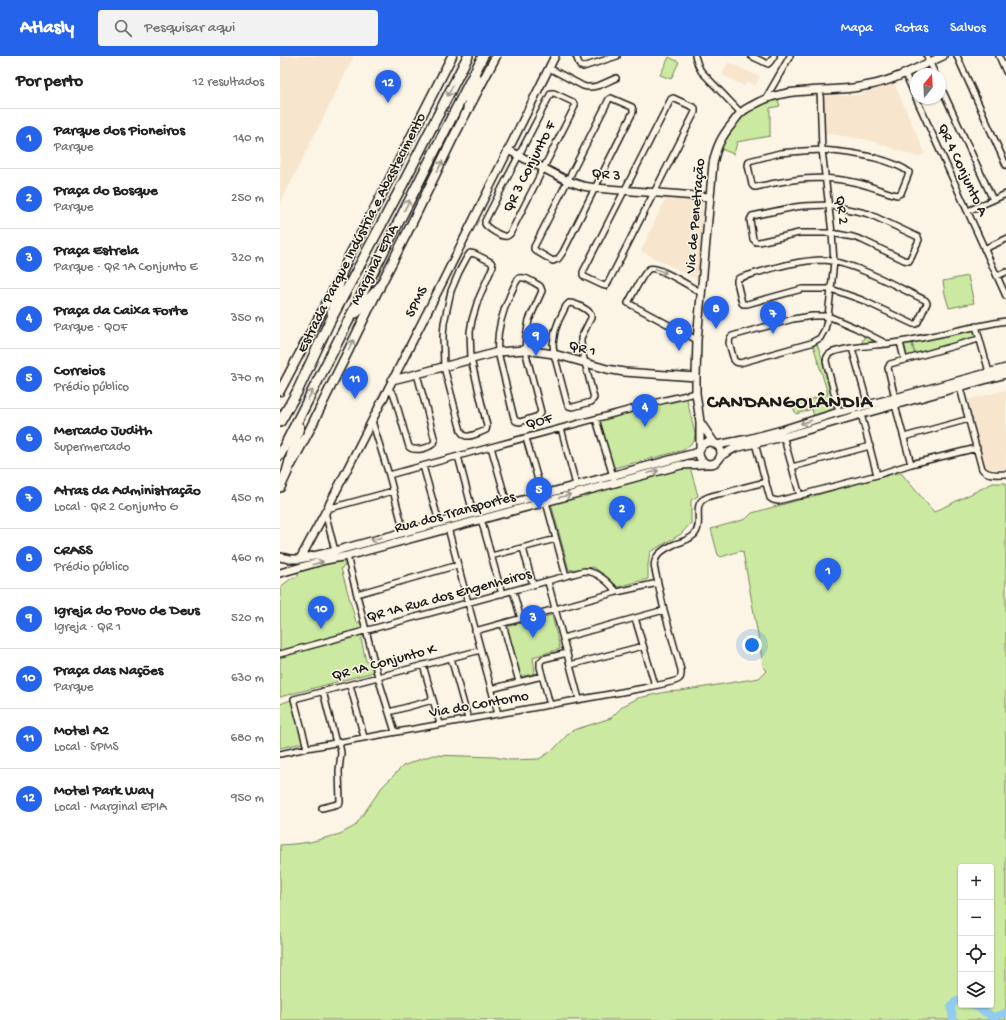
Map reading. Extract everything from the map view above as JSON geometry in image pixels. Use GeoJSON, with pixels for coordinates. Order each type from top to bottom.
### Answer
{"type":"FeatureCollection","features":[{"type":"Feature","properties":{"kind":"highway","name":"Estrada Parque Indústria e Abastecimento"},"geometry":{"type":"LineString","coordinates":[[280,422],[297,392],[328,326],[468,56]]}},
{"type":"Feature","properties":{"kind":"highway"},"geometry":{"type":"LineString","coordinates":[[468,108],[482,58]]}},
{"type":"Feature","properties":{"kind":"highway","name":"Estrada Parque Indústria e Abastecimento"},"geometry":{"type":"LineString","coordinates":[[280,455],[482,58]]}},
{"type":"Feature","properties":{"kind":"highway"},"geometry":{"type":"LineString","coordinates":[[328,326],[341,275]]}},
{"type":"Feature","properties":{"kind":"highway"},"geometry":{"type":"LineString","coordinates":[[348,321],[379,288]]}},
{"type":"Feature","properties":{"kind":"highway"},"geometry":{"type":"LineString","coordinates":[[280,412],[297,392]]}},
{"type":"Feature","properties":{"kind":"highway"},"geometry":{"type":"LineString","coordinates":[[287,472],[303,408]]}},
{"type":"Feature","properties":{"kind":"highway","name":"Marginal EPIA"},"geometry":{"type":"LineString","coordinates":[[280,487],[287,472]]}},
{"type":"Feature","properties":{"kind":"main road","name":"Marginal EPIA"},"geometry":{"type":"LineString","coordinates":[[280,391],[341,275],[349,256],[452,56]]}},
{"type":"Feature","properties":{"kind":"main road","name":"Marginal EPIA"},"geometry":{"type":"LineString","coordinates":[[287,472],[309,431],[468,108],[496,56]]}},
{"type":"Feature","properties":{"kind":"street","name":"SPMS"},"geometry":{"type":"LineString","coordinates":[[300,559],[440,287],[555,56]]}},
{"type":"Feature","properties":{"kind":"street"},"geometry":{"type":"LineString","coordinates":[[576,56],[580,66],[583,67],[617,56]]}},
{"type":"Feature","properties":{"kind":"street"},"geometry":{"type":"LineString","coordinates":[[695,56],[701,71],[741,113]]}},
{"type":"Feature","properties":{"kind":"street"},"geometry":{"type":"LineString","coordinates":[[751,56],[768,64],[774,56]]}},
{"type":"Feature","properties":{"kind":"street"},"geometry":{"type":"LineString","coordinates":[[766,98],[790,56]]}},
{"type":"Feature","properties":{"kind":"street","name":"Via de Penetração"},"geometry":{"type":"LineString","coordinates":[[700,450],[700,422],[696,393],[698,340],[709,197],[713,164],[722,137],[741,113],[766,98],[809,90],[855,88],[873,85],[905,73],[928,59],[944,56]]}},
{"type":"Feature","properties":{"kind":"street"},"geometry":{"type":"LineString","coordinates":[[957,56],[1006,165]]}},
{"type":"Feature","properties":{"kind":"street"},"geometry":{"type":"LineString","coordinates":[[999,56],[1006,72]]}},
{"type":"Feature","properties":{"kind":"street"},"geometry":{"type":"LineString","coordinates":[[549,68],[586,87],[594,86],[616,78]]}},
{"type":"Feature","properties":{"kind":"street","name":"QR 4 Conjunto A"},"geometry":{"type":"LineString","coordinates":[[905,73],[910,84]]}},
{"type":"Feature","properties":{"kind":"street","name":"QR 2"},"geometry":{"type":"LineString","coordinates":[[820,90],[822,150],[834,262],[828,316],[823,333],[820,338],[811,343],[738,363],[734,360],[729,340],[732,336],[793,319],[812,316],[828,316]]}},
{"type":"Feature","properties":{"kind":"street","name":"QR 3 Conjunto F"},"geometry":{"type":"LineString","coordinates":[[554,93],[573,102],[575,106],[543,169],[510,234],[502,236],[487,227],[485,221],[550,94],[554,93]]}},
{"type":"Feature","properties":{"kind":"street"},"geometry":{"type":"LineString","coordinates":[[613,98],[632,107],[633,112],[595,188],[563,252],[557,260],[554,261],[536,251],[534,247],[609,99],[613,98]]}},
{"type":"Feature","properties":{"kind":"street"},"geometry":{"type":"LineString","coordinates":[[674,98],[695,108],[695,112],[654,192],[606,286],[586,277],[583,272],[671,99],[674,98]]}},
{"type":"Feature","properties":{"kind":"street"},"geometry":{"type":"LineString","coordinates":[[946,98],[992,200]]}},
{"type":"Feature","properties":{"kind":"street","name":"QR 4 Conjunto A"},"geometry":{"type":"LineString","coordinates":[[919,104],[1006,296]]}},
{"type":"Feature","properties":{"kind":"street","name":"QR 3"},"geometry":{"type":"LineString","coordinates":[[508,150],[543,169],[568,181],[583,186],[709,197]]}},
{"type":"Feature","properties":{"kind":"street"},"geometry":{"type":"LineString","coordinates":[[822,150],[852,153],[878,159],[894,164],[909,173],[900,193],[897,195],[856,182],[825,178],[796,179],[754,187],[752,185],[748,165],[749,161],[780,153],[822,150]]}},
{"type":"Feature","properties":{"kind":"street"},"geometry":{"type":"LineString","coordinates":[[968,211],[1006,194]]}},
{"type":"Feature","properties":{"kind":"street"},"geometry":{"type":"LineString","coordinates":[[828,205],[877,217],[917,236],[919,239],[910,259],[907,261],[862,240],[832,233],[804,233],[756,242],[753,239],[750,220],[752,216],[795,207],[828,205]]}},
{"type":"Feature","properties":{"kind":"street"},"geometry":{"type":"LineString","coordinates":[[984,249],[1006,239]]}},
{"type":"Feature","properties":{"kind":"street"},"geometry":{"type":"LineString","coordinates":[[472,253],[491,262],[493,266],[482,290],[472,320],[470,332],[471,359],[487,428],[484,432],[469,436],[464,435],[461,431],[444,367],[443,337],[444,322],[451,291],[459,272],[469,254],[472,253]]}},
{"type":"Feature","properties":{"kind":"street"},"geometry":{"type":"LineString","coordinates":[[817,260],[834,262],[877,277],[925,300],[927,303],[918,322],[914,324],[850,295],[831,289],[802,289],[744,304],[742,303],[737,280],[739,278],[794,263],[817,260]]}},
{"type":"Feature","properties":{"kind":"street"},"geometry":{"type":"LineString","coordinates":[[698,340],[628,303],[644,274],[652,268],[669,274],[702,293]]}},
{"type":"Feature","properties":{"kind":"street"},"geometry":{"type":"LineString","coordinates":[[997,276],[1006,272]]}},
{"type":"Feature","properties":{"kind":"street"},"geometry":{"type":"LineString","coordinates":[[520,278],[525,278],[540,286],[542,291],[529,320],[525,350],[541,412],[538,416],[520,422],[514,418],[498,352],[499,328],[502,316],[516,283],[520,278]]}},
{"type":"Feature","properties":{"kind":"street"},"geometry":{"type":"LineString","coordinates":[[569,303],[573,303],[590,311],[592,314],[580,343],[585,363],[594,398],[591,402],[571,406],[568,405],[554,354],[553,338],[559,320],[567,304],[569,303]]}},
{"type":"Feature","properties":{"kind":"street"},"geometry":{"type":"LineString","coordinates":[[828,316],[887,344]]}},
{"type":"Feature","properties":{"kind":"street"},"geometry":{"type":"LineString","coordinates":[[839,412],[826,361],[826,357],[832,352],[900,342],[1006,321]]}},
{"type":"Feature","properties":{"kind":"street"},"geometry":{"type":"LineString","coordinates":[[976,326],[989,372]]}},
{"type":"Feature","properties":{"kind":"street"},"geometry":{"type":"LineString","coordinates":[[911,464],[895,402],[888,368],[890,364],[979,339]]}},
{"type":"Feature","properties":{"kind":"street"},"geometry":{"type":"LineString","coordinates":[[900,342],[904,359]]}},
{"type":"Feature","properties":{"kind":"street"},"geometry":{"type":"LineString","coordinates":[[852,348],[868,405]]}},
{"type":"Feature","properties":{"kind":"street","name":"QR 1"},"geometry":{"type":"LineString","coordinates":[[392,380],[498,352],[525,350],[554,354],[607,369],[624,372],[696,377]]}},
{"type":"Feature","properties":{"kind":"street"},"geometry":{"type":"LineString","coordinates":[[959,384],[989,372],[1006,368]]}},
{"type":"Feature","properties":{"kind":"street"},"geometry":{"type":"LineString","coordinates":[[388,388],[394,395],[409,447],[416,450],[431,446],[435,441],[417,374]]}},
{"type":"Feature","properties":{"kind":"street"},"geometry":{"type":"LineString","coordinates":[[753,440],[724,454],[714,463],[706,464],[700,457],[700,450],[706,443],[716,444],[753,440],[782,434],[959,384],[1006,374]]}},
{"type":"Feature","properties":{"kind":"street"},"geometry":{"type":"LineString","coordinates":[[959,384],[982,469],[988,474],[1006,474]]}},
{"type":"Feature","properties":{"kind":"street","name":"QOF"},"geometry":{"type":"LineString","coordinates":[[389,475],[665,400],[696,393]]}},
{"type":"Feature","properties":{"kind":"street"},"geometry":{"type":"LineString","coordinates":[[782,434],[839,412],[856,413],[868,405],[895,402]]}},
{"type":"Feature","properties":{"kind":"street"},"geometry":{"type":"LineString","coordinates":[[856,413],[870,446],[877,475]]}},
{"type":"Feature","properties":{"kind":"street"},"geometry":{"type":"LineString","coordinates":[[596,419],[614,479]]}},
{"type":"Feature","properties":{"kind":"street"},"geometry":{"type":"LineString","coordinates":[[904,437],[969,420]]}},
{"type":"Feature","properties":{"kind":"street"},"geometry":{"type":"LineString","coordinates":[[372,421],[389,475],[404,532]]}},
{"type":"Feature","properties":{"kind":"street","name":"Via de Penetração"},"geometry":{"type":"LineString","coordinates":[[700,422],[716,444]]}},
{"type":"Feature","properties":{"kind":"street"},"geometry":{"type":"LineString","coordinates":[[561,428],[576,485]]}},
{"type":"Feature","properties":{"kind":"street"},"geometry":{"type":"LineString","coordinates":[[782,434],[800,496]]}},
{"type":"Feature","properties":{"kind":"street"},"geometry":{"type":"LineString","coordinates":[[526,438],[542,494]]}},
{"type":"Feature","properties":{"kind":"street"},"geometry":{"type":"LineString","coordinates":[[753,440],[770,498],[778,501],[877,475],[911,464],[977,448]]}},
{"type":"Feature","properties":{"kind":"street"},"geometry":{"type":"LineString","coordinates":[[716,444],[720,451],[720,458]]}},
{"type":"Feature","properties":{"kind":"street"},"geometry":{"type":"LineString","coordinates":[[792,467],[870,446]]}},
{"type":"Feature","properties":{"kind":"street"},"geometry":{"type":"LineString","coordinates":[[491,447],[507,504]]}},
{"type":"Feature","properties":{"kind":"street","name":"Rua dos Transportes"},"geometry":{"type":"LineString","coordinates":[[280,573],[546,502],[700,450]]}},
{"type":"Feature","properties":{"kind":"street"},"geometry":{"type":"LineString","coordinates":[[458,456],[473,513]]}},
{"type":"Feature","properties":{"kind":"street","name":"Rua dos Transportes"},"geometry":{"type":"LineString","coordinates":[[280,557],[300,559],[335,551],[576,485],[614,479],[681,465],[706,464]]}},
{"type":"Feature","properties":{"kind":"street"},"geometry":{"type":"LineString","coordinates":[[422,466],[439,522]]}},
{"type":"Feature","properties":{"kind":"street"},"geometry":{"type":"LineString","coordinates":[[563,638],[664,610],[654,564],[656,557],[674,545],[690,538],[697,531],[699,522],[699,504],[702,500],[766,482]]}},
{"type":"Feature","properties":{"kind":"street"},"geometry":{"type":"LineString","coordinates":[[333,559],[332,554],[335,551],[326,511],[393,490]]}},
{"type":"Feature","properties":{"kind":"street"},"geometry":{"type":"LineString","coordinates":[[517,501],[520,509]]}},
{"type":"Feature","properties":{"kind":"street"},"geometry":{"type":"LineString","coordinates":[[546,502],[566,576]]}},
{"type":"Feature","properties":{"kind":"street"},"geometry":{"type":"LineString","coordinates":[[481,519],[502,594]]}},
{"type":"Feature","properties":{"kind":"street"},"geometry":{"type":"LineString","coordinates":[[448,528],[498,714]]}},
{"type":"Feature","properties":{"kind":"street"},"geometry":{"type":"LineString","coordinates":[[390,535],[393,543]]}},
{"type":"Feature","properties":{"kind":"street"},"geometry":{"type":"LineString","coordinates":[[491,556],[556,538]]}},
{"type":"Feature","properties":{"kind":"street"},"geometry":{"type":"LineString","coordinates":[[523,548],[533,585]]}},
{"type":"Feature","properties":{"kind":"street"},"geometry":{"type":"LineString","coordinates":[[346,556],[378,676],[395,732]]}},
{"type":"Feature","properties":{"kind":"street"},"geometry":{"type":"LineString","coordinates":[[280,557],[284,563],[284,567],[280,573]]}},
{"type":"Feature","properties":{"kind":"street"},"geometry":{"type":"LineString","coordinates":[[357,594],[458,565]]}},
{"type":"Feature","properties":{"kind":"street","name":"QR 1A Rua dos Engenheiros"},"geometry":{"type":"LineString","coordinates":[[280,654],[584,571],[594,572],[599,575],[617,592]]}},
{"type":"Feature","properties":{"kind":"street"},"geometry":{"type":"LineString","coordinates":[[548,582],[579,699]]}},
{"type":"Feature","properties":{"kind":"street"},"geometry":{"type":"LineString","coordinates":[[475,631],[617,592],[658,583]]}},
{"type":"Feature","properties":{"kind":"street"},"geometry":{"type":"LineString","coordinates":[[513,591],[521,619]]}},
{"type":"Feature","properties":{"kind":"street","name":"Via do Contorno"},"geometry":{"type":"LineString","coordinates":[[280,754],[288,751],[364,737],[673,682],[680,678],[681,670],[664,610]]}},
{"type":"Feature","properties":{"kind":"street"},"geometry":{"type":"LineString","coordinates":[[636,618],[655,685]]}},
{"type":"Feature","properties":{"kind":"street"},"geometry":{"type":"LineString","coordinates":[[503,624],[519,682]]}},
{"type":"Feature","properties":{"kind":"street"},"geometry":{"type":"LineString","coordinates":[[570,665],[643,646]]}},
{"type":"Feature","properties":{"kind":"street","name":"QR 1A Conjunto K"},"geometry":{"type":"LineString","coordinates":[[308,748],[294,699],[480,650]]}},
{"type":"Feature","properties":{"kind":"street"},"geometry":{"type":"LineString","coordinates":[[550,704],[540,667],[541,661],[567,653]]}},
{"type":"Feature","properties":{"kind":"street"},"geometry":{"type":"LineString","coordinates":[[451,658],[468,719]]}},
{"type":"Feature","properties":{"kind":"street"},"geometry":{"type":"LineString","coordinates":[[423,665],[440,724]]}},
{"type":"Feature","properties":{"kind":"street"},"geometry":{"type":"LineString","coordinates":[[491,689],[542,676]]}},
{"type":"Feature","properties":{"kind":"street"},"geometry":{"type":"LineString","coordinates":[[350,685],[364,737]]}},
{"type":"Feature","properties":{"kind":"street"},"geometry":{"type":"LineString","coordinates":[[322,808],[338,804],[340,802],[339,771],[341,753],[323,691]]}},
{"type":"Feature","properties":{"kind":"street"},"geometry":{"type":"LineString","coordinates":[[389,712],[434,700]]}},
{"type":"Feature","properties":{"kind":"shaded area"},"geometry":{"type":"Polygon","coordinates":[[[280,56],[354,56],[280,204],[280,56]]]}},
{"type":"Feature","properties":{"kind":"shaded area"},"geometry":{"type":"Polygon","coordinates":[[[728,62],[760,77],[755,86],[747,82],[744,86],[722,75],[728,62]]]}},
{"type":"Feature","properties":{"kind":"shaded area"},"geometry":{"type":"Polygon","coordinates":[[[894,83],[925,153],[918,157],[868,140],[825,133],[823,96],[856,95],[894,83]]]}},
{"type":"Feature","properties":{"kind":"shaded area"},"geometry":{"type":"Polygon","coordinates":[[[667,195],[703,199],[698,280],[641,251],[667,195]]]}},
{"type":"Feature","properties":{"kind":"shaded area"},"geometry":{"type":"Polygon","coordinates":[[[1006,390],[1006,469],[986,469],[967,400],[1006,390]]]}},
{"type":"Feature","properties":{"kind":"green space"},"geometry":{"type":"Polygon","coordinates":[[[669,57],[679,62],[671,79],[660,75],[669,57]]]}},
{"type":"Feature","properties":{"kind":"green space"},"geometry":{"type":"Polygon","coordinates":[[[777,96],[780,106],[770,108],[770,136],[737,142],[734,154],[718,148],[735,122],[753,106],[777,96]]]}},
{"type":"Feature","properties":{"kind":"green space"},"geometry":{"type":"Polygon","coordinates":[[[968,276],[974,303],[949,308],[943,281],[968,276]]]}},
{"type":"Feature","properties":{"kind":"green space"},"geometry":{"type":"Polygon","coordinates":[[[973,328],[977,337],[915,355],[912,342],[973,328]]]}},
{"type":"Feature","properties":{"kind":"green space"},"geometry":{"type":"Polygon","coordinates":[[[865,334],[883,343],[861,345],[865,334]]]}},
{"type":"Feature","properties":{"kind":"green space"},"geometry":{"type":"Polygon","coordinates":[[[911,342],[915,355],[907,357],[904,344],[911,342]]]}},
{"type":"Feature","properties":{"kind":"green space"},"geometry":{"type":"Polygon","coordinates":[[[817,344],[832,388],[836,405],[835,410],[814,417],[812,409],[796,414],[792,405],[828,394],[813,345],[817,344]]]}},
{"type":"Feature","properties":{"kind":"green space"},"geometry":{"type":"Polygon","coordinates":[[[686,395],[695,434],[694,441],[684,450],[610,469],[595,421],[686,395]]]}},
{"type":"Feature","properties":{"kind":"green space"},"geometry":{"type":"Polygon","coordinates":[[[690,467],[698,496],[691,500],[691,523],[681,534],[650,552],[648,579],[618,587],[594,567],[569,570],[551,503],[690,467]]]}},
{"type":"Feature","properties":{"kind":"green space"},"geometry":{"type":"Polygon","coordinates":[[[896,473],[901,473],[934,512],[993,483],[1006,483],[1006,1020],[280,1020],[280,845],[310,842],[340,834],[355,826],[382,787],[403,766],[418,760],[433,755],[495,757],[510,760],[539,759],[553,750],[571,731],[611,718],[623,706],[638,698],[666,692],[681,691],[759,678],[767,670],[764,669],[743,552],[740,551],[721,557],[718,555],[711,529],[746,519],[752,513],[896,473]]]}},
{"type":"Feature","properties":{"kind":"green space"},"geometry":{"type":"Polygon","coordinates":[[[343,560],[345,566],[341,568],[356,622],[361,623],[365,636],[361,639],[366,661],[372,664],[374,672],[280,697],[280,587],[292,578],[298,576],[298,573],[304,569],[343,560]]]}},
{"type":"Feature","properties":{"kind":"green space"},"geometry":{"type":"Polygon","coordinates":[[[552,615],[560,649],[533,657],[535,673],[520,677],[506,627],[552,615]]]}},
{"type":"Feature","properties":{"kind":"green space"},"geometry":{"type":"Polygon","coordinates":[[[291,700],[303,743],[280,748],[280,704],[291,700]]]}},
{"type":"Feature","properties":{"kind":"waterway"},"geometry":{"type":"LineString","coordinates":[[953,1020],[951,1006],[958,1001]]}},
{"type":"Feature","properties":{"kind":"waterway"},"geometry":{"type":"LineString","coordinates":[[979,1008],[993,1017],[1006,1013]]}},
{"type":"Feature","properties":{"kind":"place","name":"Motel Park Way"},"geometry":{"type":"Point","coordinates":[388,103]}},
{"type":"Feature","properties":{"kind":"place","name":"CRASS"},"geometry":{"type":"Point","coordinates":[716,329]}},
{"type":"Feature","properties":{"kind":"place","name":"Atras da Administração"},"geometry":{"type":"Point","coordinates":[773,334]}},
{"type":"Feature","properties":{"kind":"place","name":"Mercado Judith"},"geometry":{"type":"Point","coordinates":[679,351]}},
{"type":"Feature","properties":{"kind":"place","name":"Igreja do Povo de Deus"},"geometry":{"type":"Point","coordinates":[536,356]}},
{"type":"Feature","properties":{"kind":"place","name":"Motel A2"},"geometry":{"type":"Point","coordinates":[355,399]}},
{"type":"Feature","properties":{"kind":"place","name":"Praça da Caixa Forte"},"geometry":{"type":"Point","coordinates":[645,427]}},
{"type":"Feature","properties":{"kind":"place","name":"Correios"},"geometry":{"type":"Point","coordinates":[539,510]}},
{"type":"Feature","properties":{"kind":"place","name":"Praça do Bosque"},"geometry":{"type":"Point","coordinates":[622,529]}},
{"type":"Feature","properties":{"kind":"place","name":"Parque dos Pioneiros"},"geometry":{"type":"Point","coordinates":[828,591]}},
{"type":"Feature","properties":{"kind":"place","name":"Praça das Nações"},"geometry":{"type":"Point","coordinates":[321,629]}},
{"type":"Feature","properties":{"kind":"place","name":"Praça Estrela"},"geometry":{"type":"Point","coordinates":[533,638]}},
{"type":"Feature","properties":{"kind":"district","name":"CANDANGOLÂNDIA"},"geometry":{"type":"Point","coordinates":[790,403]}}]}
